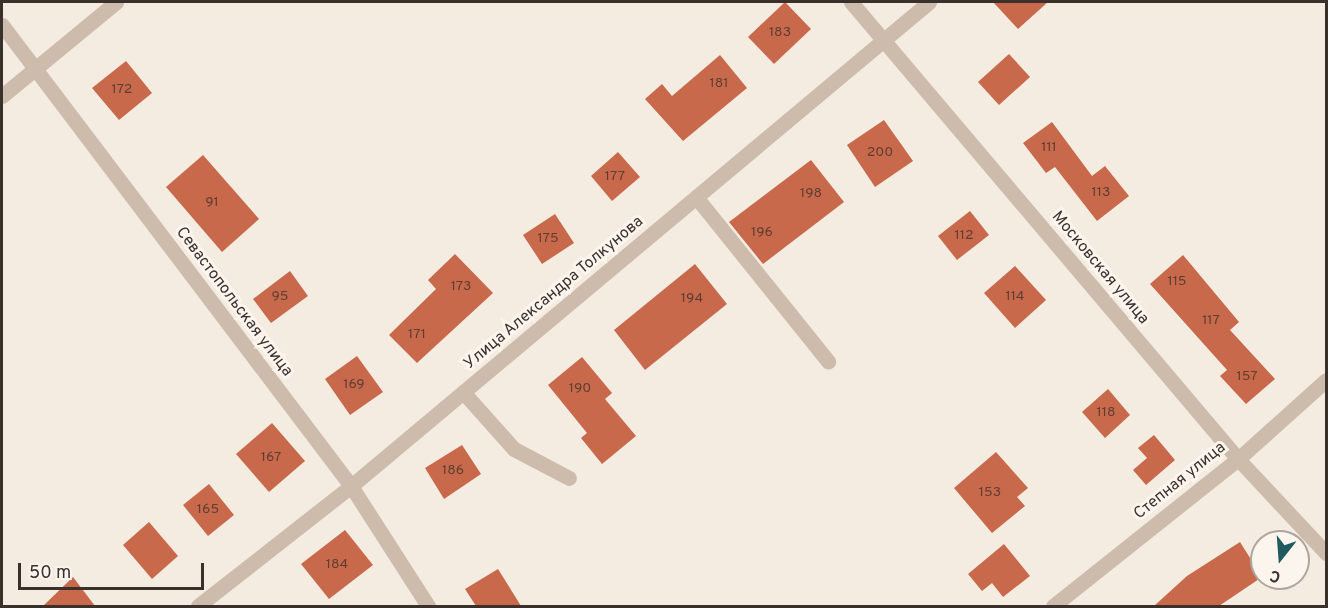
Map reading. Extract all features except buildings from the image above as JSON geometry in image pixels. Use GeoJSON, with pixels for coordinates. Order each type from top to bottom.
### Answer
{"type":"FeatureCollection","features":[{"type":"Feature","properties":{"kind":"street"},"geometry":{"type":"LineString","coordinates":[[2,96],[116,2]]}},
{"type":"Feature","properties":{"kind":"street","name":"Московская улица"},"geometry":{"type":"LineString","coordinates":[[851,2],[1238,459],[1326,554]]}},
{"type":"Feature","properties":{"kind":"street","name":"Улица Александра Толкунова"},"geometry":{"type":"LineString","coordinates":[[198,606],[351,486],[929,2]]}},
{"type":"Feature","properties":{"kind":"street","name":"Севастопольская улица"},"geometry":{"type":"LineString","coordinates":[[2,25],[351,486],[428,606]]}},
{"type":"Feature","properties":{"kind":"street"},"geometry":{"type":"LineString","coordinates":[[696,197],[828,361]]}},
{"type":"Feature","properties":{"kind":"street","name":"Степная улица"},"geometry":{"type":"LineString","coordinates":[[1053,606],[1238,459],[1326,380]]}},
{"type":"Feature","properties":{"kind":"street"},"geometry":{"type":"LineString","coordinates":[[463,392],[514,449],[569,478]]}}]}
